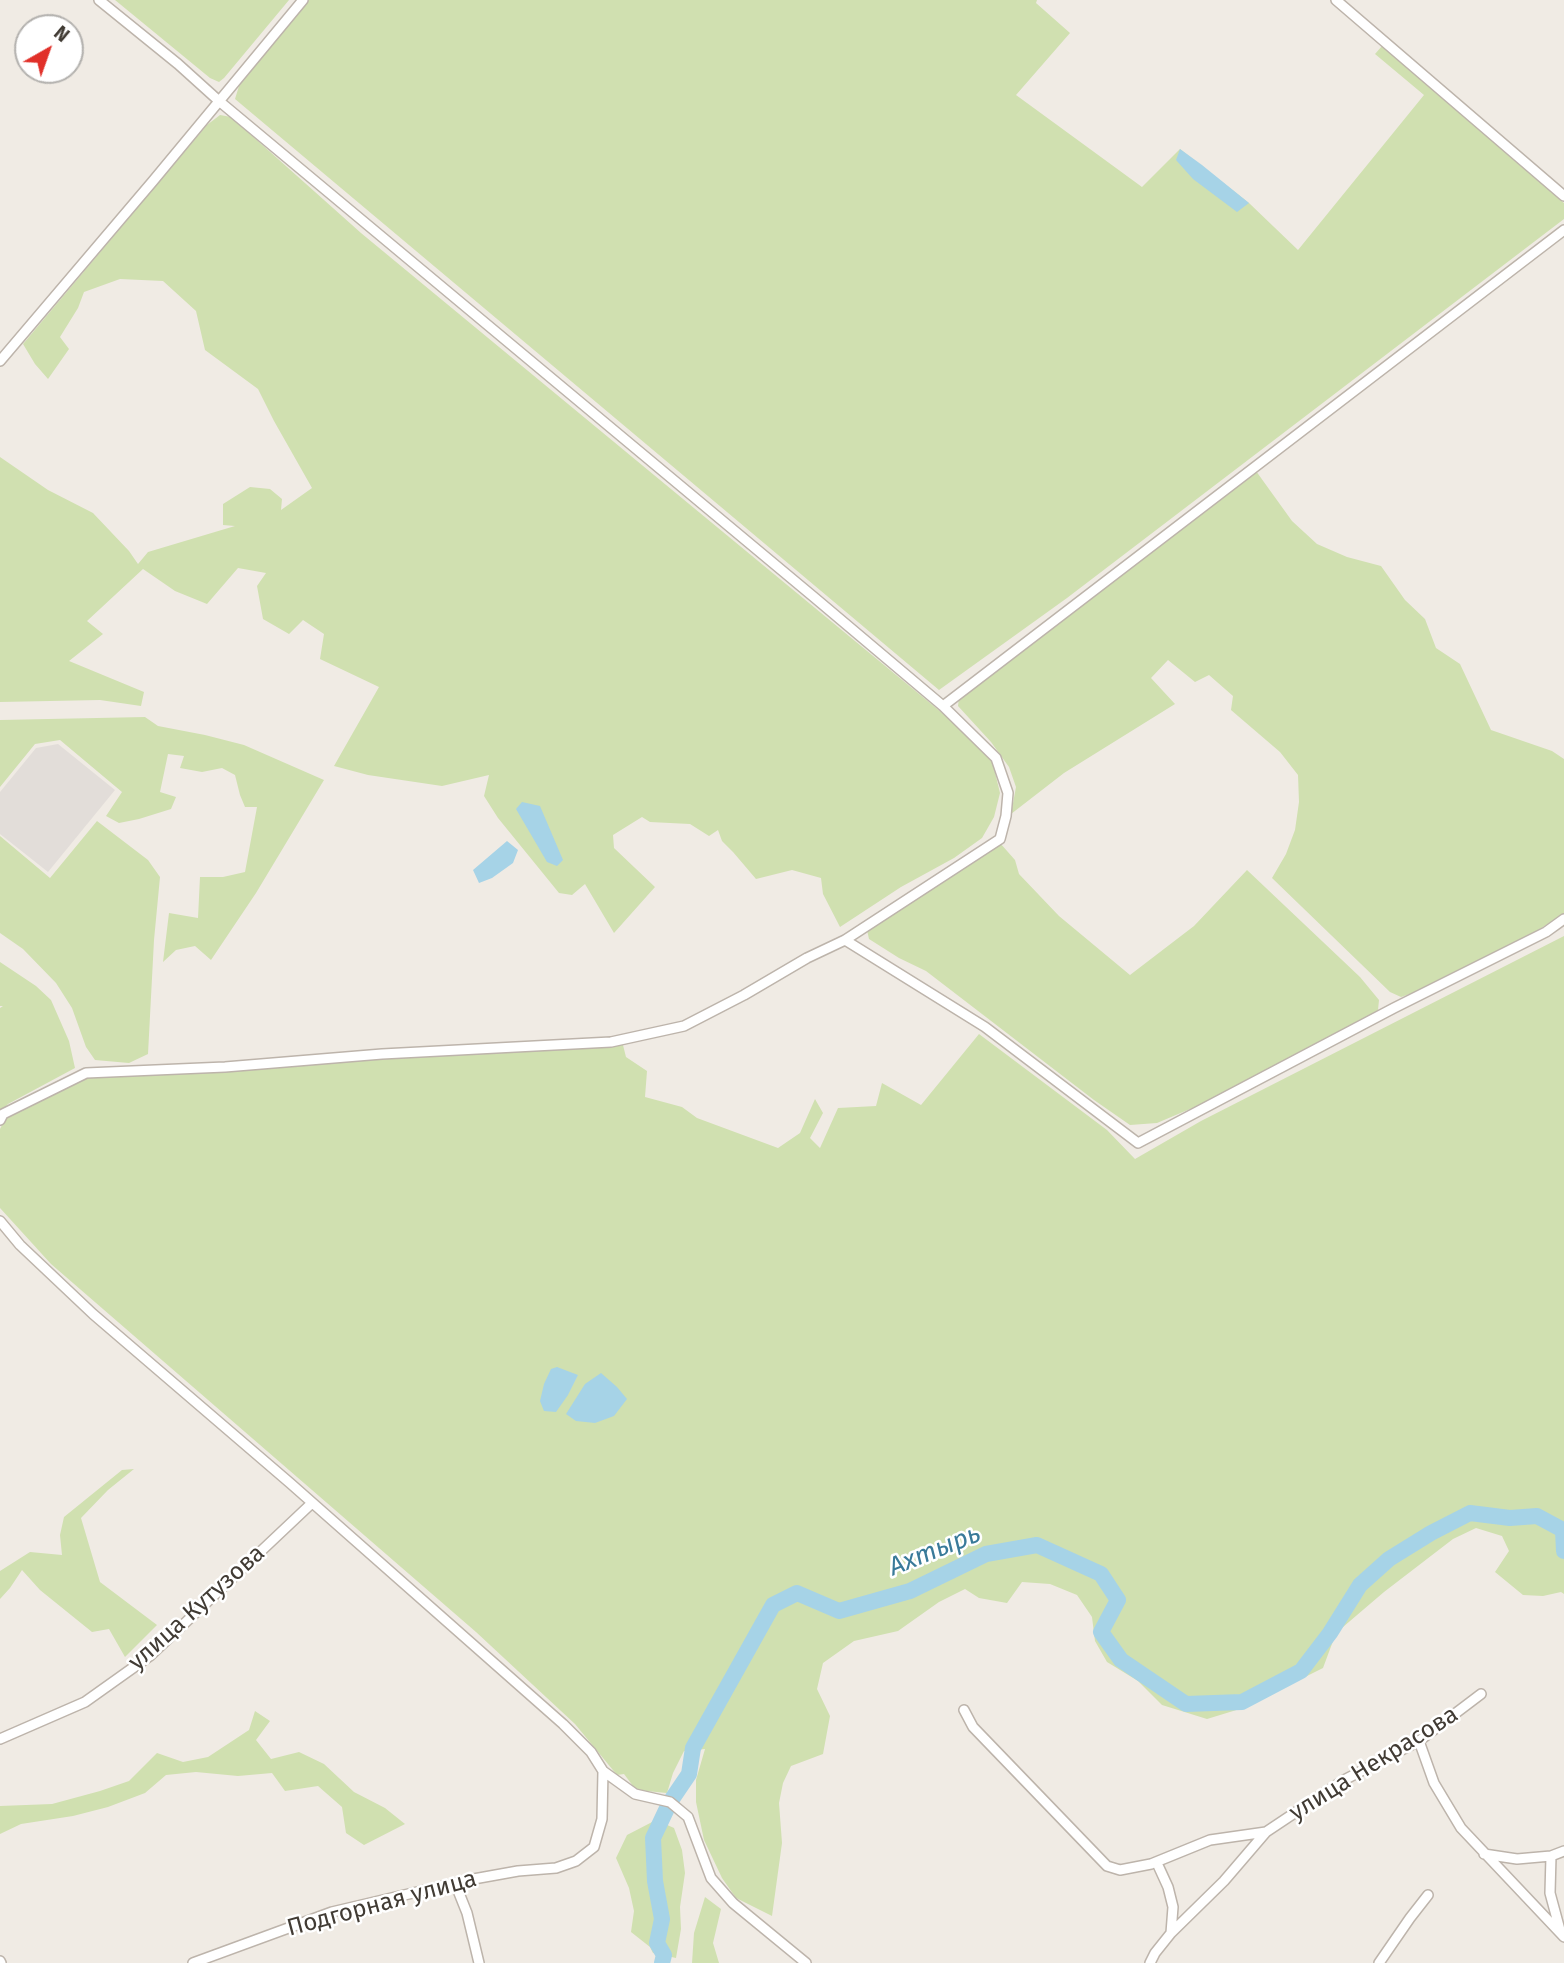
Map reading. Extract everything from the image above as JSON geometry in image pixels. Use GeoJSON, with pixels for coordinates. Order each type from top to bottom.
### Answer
{"type":"FeatureCollection","features":[{"type":"Feature","properties":{"kind":"street"},"geometry":{"type":"LineString","coordinates":[[1,1116],[86,1073],[225,1067],[382,1054],[611,1042],[684,1026],[845,940],[1000,839],[1006,816],[1008,793],[996,758],[943,706],[99,0]]}},
{"type":"Feature","properties":{"kind":"street"},"geometry":{"type":"LineString","coordinates":[[0,361],[303,0]]}},
{"type":"Feature","properties":{"kind":"street"},"geometry":{"type":"LineString","coordinates":[[1336,0],[1564,197]]}},
{"type":"Feature","properties":{"kind":"street"},"geometry":{"type":"LineString","coordinates":[[943,706],[1564,230]]}},
{"type":"Feature","properties":{"kind":"street"},"geometry":{"type":"LineString","coordinates":[[845,940],[985,1027],[1138,1143],[1394,1008],[1546,932],[1564,919]]}},
{"type":"Feature","properties":{"kind":"street"},"geometry":{"type":"LineString","coordinates":[[0,1221],[20,1245],[93,1314],[563,1724],[591,1752],[603,1771],[635,1794],[670,1802],[688,1817],[711,1878],[733,1903],[806,1963]]}},
{"type":"Feature","properties":{"kind":"street","name":"улица Кутузова"},"geometry":{"type":"LineString","coordinates":[[0,1739],[85,1702],[151,1655],[312,1503]]}},
{"type":"Feature","properties":{"kind":"street","name":"улица Некрасова"},"geometry":{"type":"LineString","coordinates":[[1150,1963],[1171,1933],[1224,1881],[1266,1832],[1344,1780],[1419,1741],[1481,1694]]}},
{"type":"Feature","properties":{"kind":"street","name":"улица Некрасова"},"geometry":{"type":"LineString","coordinates":[[964,1710],[973,1727],[1107,1866],[1120,1870],[1157,1863],[1210,1840],[1266,1832]]}},
{"type":"Feature","properties":{"kind":"street"},"geometry":{"type":"LineString","coordinates":[[1419,1741],[1434,1783],[1461,1828],[1563,1935]]}},
{"type":"Feature","properties":{"kind":"street","name":"Подгорная улица"},"geometry":{"type":"LineString","coordinates":[[193,1963],[332,1912],[455,1883],[517,1871],[556,1868],[576,1861],[594,1847],[602,1819],[603,1771]]}},
{"type":"Feature","properties":{"kind":"street"},"geometry":{"type":"LineString","coordinates":[[1484,1854],[1517,1859],[1551,1856],[1564,1851]]}},
{"type":"Feature","properties":{"kind":"street"},"geometry":{"type":"LineString","coordinates":[[1551,1856],[1550,1893],[1563,1935]]}},
{"type":"Feature","properties":{"kind":"street"},"geometry":{"type":"LineString","coordinates":[[1157,1863],[1168,1887],[1173,1907],[1171,1933]]}},
{"type":"Feature","properties":{"kind":"street"},"geometry":{"type":"LineString","coordinates":[[455,1883],[467,1913],[479,1963]]}},
{"type":"Feature","properties":{"kind":"street"},"geometry":{"type":"LineString","coordinates":[[1379,1963],[1428,1895]]}},
{"type":"Feature","properties":{"kind":"shaded area"},"geometry":{"type":"Polygon","coordinates":[[[58,744],[115,790],[48,872],[0,834],[0,792],[36,748],[58,744]]]}},
{"type":"Feature","properties":{"kind":"green space"},"geometry":{"type":"Polygon","coordinates":[[[115,0],[289,0],[219,82],[210,78],[115,0]]]}},
{"type":"Feature","properties":{"kind":"green space"},"geometry":{"type":"Polygon","coordinates":[[[309,0],[1037,0],[1036,3],[1070,33],[1016,95],[1142,187],[1180,149],[1249,203],[1298,250],[1424,95],[1375,54],[1382,46],[1564,203],[1564,219],[1067,598],[939,690],[235,99],[239,86],[309,0]]]}},
{"type":"Feature","properties":{"kind":"green space"},"geometry":{"type":"Polygon","coordinates":[[[220,115],[231,117],[361,233],[970,736],[992,760],[1000,793],[994,817],[982,838],[840,927],[823,894],[821,878],[792,870],[756,879],[722,841],[718,830],[709,836],[690,824],[650,822],[642,817],[613,835],[614,848],[655,887],[614,933],[585,884],[572,895],[559,893],[498,818],[484,796],[489,775],[442,786],[368,775],[334,766],[379,687],[320,659],[324,634],[303,620],[289,634],[263,619],[257,586],[266,573],[238,568],[207,604],[175,591],[143,569],[87,621],[103,634],[69,661],[144,692],[141,706],[100,700],[0,702],[0,457],[48,490],[93,513],[138,564],[148,552],[235,526],[223,525],[223,504],[250,487],[270,489],[282,499],[281,510],[312,488],[258,389],[205,350],[196,311],[163,281],[120,279],[84,292],[78,308],[60,337],[69,349],[48,379],[23,344],[207,125],[220,115]]]}},
{"type":"Feature","properties":{"kind":"green space"},"geometry":{"type":"Polygon","coordinates":[[[1256,471],[1292,521],[1317,544],[1347,557],[1381,566],[1405,600],[1425,619],[1436,648],[1460,664],[1491,730],[1552,751],[1564,759],[1564,914],[1422,990],[1401,997],[1390,992],[1272,878],[1286,854],[1295,830],[1299,802],[1298,775],[1280,752],[1231,710],[1233,696],[1209,675],[1195,682],[1168,660],[1151,678],[1175,704],[1064,773],[1011,814],[1016,787],[1009,767],[991,742],[958,706],[959,698],[1256,471]]]}},
{"type":"Feature","properties":{"kind":"green space"},"geometry":{"type":"Polygon","coordinates":[[[145,717],[158,726],[244,745],[324,780],[256,893],[211,960],[195,946],[176,950],[163,962],[169,913],[198,918],[200,877],[223,877],[245,872],[257,807],[245,807],[235,775],[222,768],[202,772],[180,768],[184,756],[168,754],[160,792],[176,797],[171,809],[119,823],[106,816],[122,792],[60,740],[35,744],[0,787],[0,720],[145,717]]]}},
{"type":"Feature","properties":{"kind":"green space"},"geometry":{"type":"Polygon","coordinates":[[[97,821],[148,860],[160,877],[148,1054],[129,1063],[95,1060],[86,1047],[72,1008],[56,983],[23,949],[0,933],[0,836],[50,878],[97,821]]]}},
{"type":"Feature","properties":{"kind":"green space"},"geometry":{"type":"Polygon","coordinates":[[[1000,843],[1015,860],[1019,874],[1059,916],[1130,975],[1194,926],[1247,870],[1360,977],[1379,1000],[1378,1010],[1361,1024],[1216,1098],[1157,1123],[1130,1125],[926,971],[869,939],[867,930],[1000,843]]]}},
{"type":"Feature","properties":{"kind":"green space"},"geometry":{"type":"Polygon","coordinates":[[[1564,936],[1564,1594],[1523,1595],[1495,1572],[1509,1551],[1502,1536],[1476,1528],[1453,1539],[1336,1633],[1323,1668],[1243,1708],[1207,1719],[1162,1705],[1138,1681],[1107,1662],[1095,1641],[1092,1617],[1077,1595],[1050,1584],[1022,1582],[1007,1603],[979,1598],[965,1589],[939,1602],[898,1631],[854,1641],[823,1663],[817,1689],[830,1716],[823,1754],[791,1766],[783,1783],[779,1803],[782,1843],[772,1916],[736,1898],[722,1878],[704,1840],[696,1802],[696,1780],[705,1749],[684,1751],[667,1793],[636,1790],[624,1774],[617,1775],[575,1724],[476,1632],[51,1264],[0,1208],[0,1129],[6,1117],[86,1077],[623,1045],[626,1057],[647,1071],[645,1097],[682,1107],[697,1118],[778,1148],[800,1133],[815,1099],[823,1113],[810,1138],[820,1148],[838,1108],[876,1106],[882,1083],[921,1105],[979,1034],[1107,1130],[1135,1159],[1201,1121],[1564,936]]]}},
{"type":"Feature","properties":{"kind":"green space"},"geometry":{"type":"Polygon","coordinates":[[[0,962],[36,986],[51,1000],[69,1041],[75,1068],[8,1104],[0,1114],[0,1008],[3,1006],[0,1006],[0,962]]]}},
{"type":"Feature","properties":{"kind":"green space"},"geometry":{"type":"Polygon","coordinates":[[[134,1469],[108,1490],[81,1518],[100,1582],[157,1625],[125,1657],[109,1629],[92,1632],[40,1590],[22,1570],[0,1599],[0,1571],[30,1552],[62,1555],[60,1535],[64,1517],[122,1470],[134,1469]]]}},
{"type":"Feature","properties":{"kind":"green space"},"geometry":{"type":"Polygon","coordinates":[[[255,1711],[270,1721],[256,1740],[271,1759],[299,1752],[324,1764],[354,1792],[385,1808],[405,1824],[364,1845],[346,1833],[342,1807],[318,1786],[285,1791],[272,1773],[238,1776],[196,1772],[166,1775],[145,1793],[108,1807],[73,1816],[21,1824],[0,1834],[0,1806],[52,1804],[100,1791],[129,1781],[157,1753],[183,1762],[208,1757],[249,1730],[255,1711]]]}},
{"type":"Feature","properties":{"kind":"green space"},"geometry":{"type":"Polygon","coordinates":[[[656,1820],[674,1828],[682,1850],[685,1873],[676,1958],[653,1953],[650,1947],[631,1932],[634,1911],[629,1888],[616,1858],[627,1835],[656,1820]]]}},
{"type":"Feature","properties":{"kind":"green space"},"geometry":{"type":"Polygon","coordinates":[[[705,1897],[721,1909],[713,1943],[719,1963],[692,1963],[694,1933],[705,1897]]]}},
{"type":"Feature","properties":{"kind":"water"},"geometry":{"type":"Polygon","coordinates":[[[1180,149],[1249,203],[1237,212],[1193,179],[1176,160],[1180,149]]]}},
{"type":"Feature","properties":{"kind":"water"},"geometry":{"type":"Polygon","coordinates":[[[522,802],[540,806],[563,860],[557,866],[547,862],[516,809],[522,802]]]}},
{"type":"Feature","properties":{"kind":"water"},"geometry":{"type":"Polygon","coordinates":[[[507,841],[518,850],[513,863],[492,878],[479,883],[473,870],[507,841]]]}},
{"type":"Feature","properties":{"kind":"water"},"geometry":{"type":"Polygon","coordinates":[[[557,1367],[578,1375],[556,1412],[544,1411],[540,1401],[544,1384],[551,1369],[557,1367]]]}},
{"type":"Feature","properties":{"kind":"water"},"geometry":{"type":"Polygon","coordinates":[[[601,1373],[627,1399],[614,1416],[595,1423],[576,1421],[566,1414],[585,1384],[601,1373]]]}},
{"type":"Feature","properties":{"kind":"waterway","name":"Ахтырь"},"geometry":{"type":"LineString","coordinates":[[662,1963],[664,1955],[657,1943],[662,1919],[655,1881],[653,1838],[670,1802],[689,1774],[693,1748],[773,1605],[797,1593],[839,1611],[910,1591],[986,1554],[1037,1545],[1101,1574],[1118,1600],[1101,1632],[1121,1660],[1186,1704],[1242,1702],[1301,1671],[1330,1633],[1360,1585],[1389,1559],[1470,1513],[1510,1518],[1537,1516],[1563,1530],[1564,1551]]}}]}
